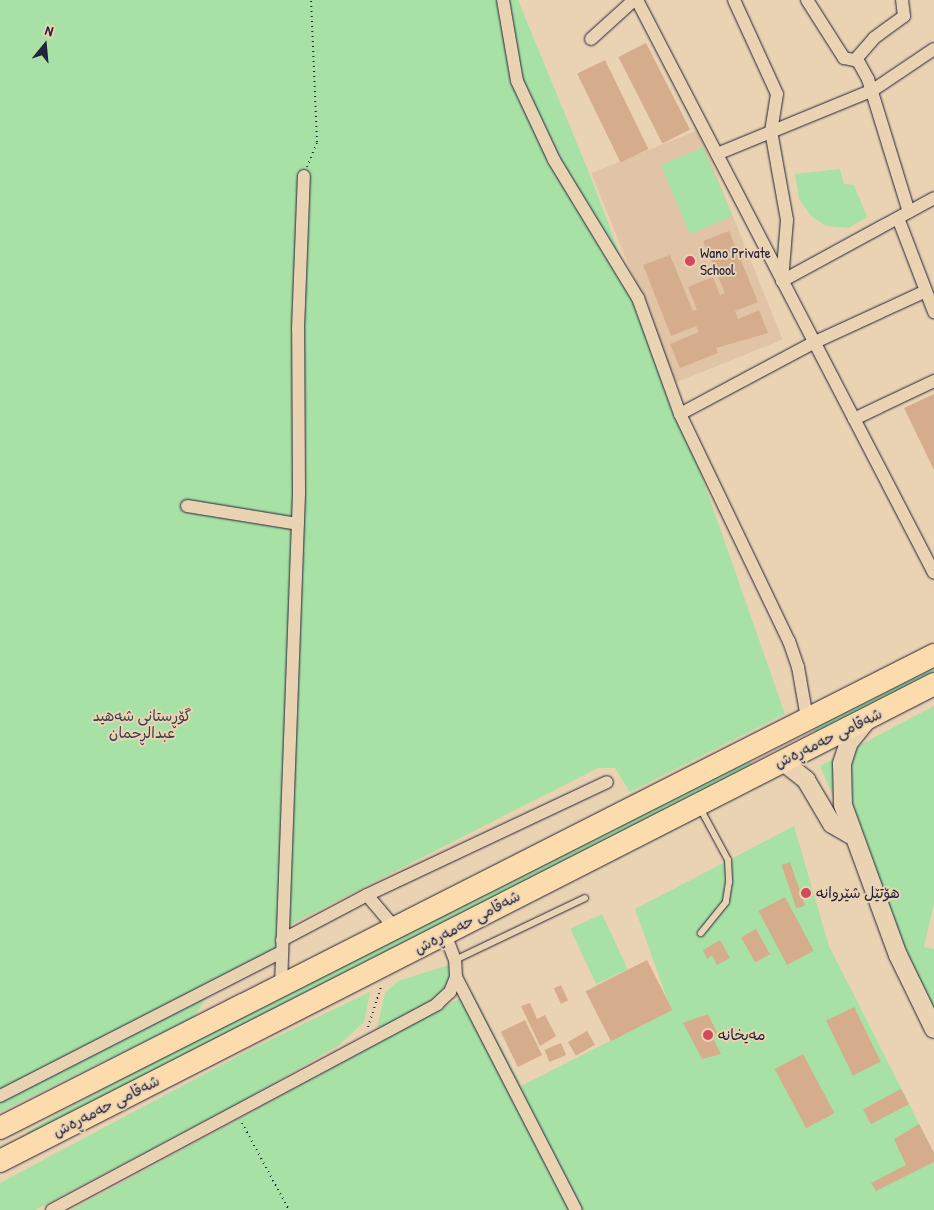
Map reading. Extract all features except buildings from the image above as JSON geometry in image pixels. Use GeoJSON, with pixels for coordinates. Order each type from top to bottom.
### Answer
{"type":"FeatureCollection","features":[{"type":"Feature","properties":{"kind":"highway","name":"شەقامی حەمەڕەش"},"geometry":{"type":"LineString","coordinates":[[0,1128],[806,718],[934,655]]}},
{"type":"Feature","properties":{"kind":"highway","name":"شەقامی حەمەڕەش"},"geometry":{"type":"LineString","coordinates":[[1,1158],[388,963],[444,932],[697,803],[868,720],[934,684]]}},
{"type":"Feature","properties":{"kind":"street"},"geometry":{"type":"LineString","coordinates":[[503,0],[517,81],[554,160],[638,298],[680,414],[789,641],[798,667],[806,718]]}},
{"type":"Feature","properties":{"kind":"street"},"geometry":{"type":"LineString","coordinates":[[734,0],[776,87],[771,132],[787,220],[782,281]]}},
{"type":"Feature","properties":{"kind":"street"},"geometry":{"type":"LineString","coordinates":[[807,0],[844,58],[856,59]]}},
{"type":"Feature","properties":{"kind":"street"},"geometry":{"type":"LineString","coordinates":[[856,59],[874,38],[904,16],[902,0]]}},
{"type":"Feature","properties":{"kind":"street"},"geometry":{"type":"LineString","coordinates":[[591,40],[629,2],[717,154],[813,343],[934,573]]}},
{"type":"Feature","properties":{"kind":"street"},"geometry":{"type":"LineString","coordinates":[[717,154],[873,90],[934,49]]}},
{"type":"Feature","properties":{"kind":"street"},"geometry":{"type":"LineString","coordinates":[[856,59],[873,90],[923,289],[934,312]]}},
{"type":"Feature","properties":{"kind":"street"},"geometry":{"type":"LineString","coordinates":[[281,984],[298,524],[304,176]]}},
{"type":"Feature","properties":{"kind":"street"},"geometry":{"type":"LineString","coordinates":[[782,281],[934,198]]}},
{"type":"Feature","properties":{"kind":"street"},"geometry":{"type":"LineString","coordinates":[[680,414],[813,343],[923,289],[934,279]]}},
{"type":"Feature","properties":{"kind":"street"},"geometry":{"type":"LineString","coordinates":[[854,419],[934,381]]}},
{"type":"Feature","properties":{"kind":"street"},"geometry":{"type":"LineString","coordinates":[[187,506],[298,524]]}},
{"type":"Feature","properties":{"kind":"street"},"geometry":{"type":"LineString","coordinates":[[868,720],[849,742],[842,764],[843,805],[851,835],[898,955],[934,1029]]}},
{"type":"Feature","properties":{"kind":"street"},"geometry":{"type":"LineString","coordinates":[[782,761],[806,780],[832,824],[851,835]]}},
{"type":"Feature","properties":{"kind":"street"},"geometry":{"type":"LineString","coordinates":[[0,1096],[282,946],[368,895],[607,782]]}},
{"type":"Feature","properties":{"kind":"street"},"geometry":{"type":"LineString","coordinates":[[368,895],[395,928]]}},
{"type":"Feature","properties":{"kind":"street"},"geometry":{"type":"LineString","coordinates":[[444,932],[455,960],[456,977],[576,1210]]}},
{"type":"Feature","properties":{"kind":"street"},"geometry":{"type":"LineString","coordinates":[[52,1210],[437,1004],[450,992],[456,977]]}},
{"type":"Feature","properties":{"kind":"lane"},"geometry":{"type":"LineString","coordinates":[[697,803],[728,860],[729,882],[726,902],[701,932]]}},
{"type":"Feature","properties":{"kind":"lane"},"geometry":{"type":"LineString","coordinates":[[455,960],[585,898]]}},
{"type":"Feature","properties":{"kind":"path"},"geometry":{"type":"LineString","coordinates":[[304,176],[316,142],[312,0]]}},
{"type":"Feature","properties":{"kind":"path"},"geometry":{"type":"LineString","coordinates":[[368,1028],[388,963]]}},
{"type":"Feature","properties":{"kind":"path"},"geometry":{"type":"LineString","coordinates":[[236,1112],[289,1210]]}},
{"type":"Feature","properties":{"kind":"shaded area","name":"Wano Private School"},"geometry":{"type":"Polygon","coordinates":[[[698,130],[783,340],[676,383],[591,173],[698,130]]]}},
{"type":"Feature","properties":{"kind":"green space","name":"گۆڕستانی شەهید عبدالڕحمان"},"geometry":{"type":"Polygon","coordinates":[[[0,0],[518,0],[590,175],[680,414],[785,714],[630,792],[615,768],[598,768],[288,926],[277,951],[218,980],[193,1018],[0,1112],[0,0]]]}},
{"type":"Feature","properties":{"kind":"green space"},"geometry":{"type":"Polygon","coordinates":[[[703,147],[732,216],[690,234],[661,165],[703,147]]]}},
{"type":"Feature","properties":{"kind":"green space"},"geometry":{"type":"Polygon","coordinates":[[[840,169],[844,184],[854,185],[867,217],[849,228],[826,226],[811,216],[799,199],[795,174],[840,169]]]}},
{"type":"Feature","properties":{"kind":"green space"},"geometry":{"type":"Polygon","coordinates":[[[934,663],[934,676],[817,736],[813,727],[934,663]]]}},
{"type":"Feature","properties":{"kind":"green space"},"geometry":{"type":"Polygon","coordinates":[[[934,706],[934,903],[924,947],[934,949],[934,1026],[820,766],[934,706]]]}},
{"type":"Feature","properties":{"kind":"green space"},"geometry":{"type":"Polygon","coordinates":[[[749,759],[754,768],[29,1138],[27,1132],[68,1108],[232,1020],[749,759]]]}},
{"type":"Feature","properties":{"kind":"green space"},"geometry":{"type":"Polygon","coordinates":[[[794,826],[829,946],[934,1153],[934,1210],[71,1210],[472,992],[521,1086],[671,1010],[635,909],[794,826]]]}},
{"type":"Feature","properties":{"kind":"green space"},"geometry":{"type":"Polygon","coordinates":[[[602,914],[628,969],[596,984],[570,929],[602,914]]]}},
{"type":"Feature","properties":{"kind":"green space"},"geometry":{"type":"Polygon","coordinates":[[[449,965],[452,974],[447,988],[435,1001],[401,1021],[377,1028],[385,993],[398,981],[449,965]]]}},
{"type":"Feature","properties":{"kind":"green space"},"geometry":{"type":"Polygon","coordinates":[[[370,992],[364,1022],[338,1046],[241,1102],[35,1210],[0,1210],[0,1183],[253,1048],[370,992]]]}},
{"type":"Feature","properties":{"kind":"place","name":"Wano Private School"},"geometry":{"type":"Point","coordinates":[690,261]}},
{"type":"Feature","properties":{"kind":"place","name":"هۆتێل شێروانە"},"geometry":{"type":"Point","coordinates":[806,893]}},
{"type":"Feature","properties":{"kind":"place","name":"مەیخانە"},"geometry":{"type":"Point","coordinates":[708,1035]}}]}
